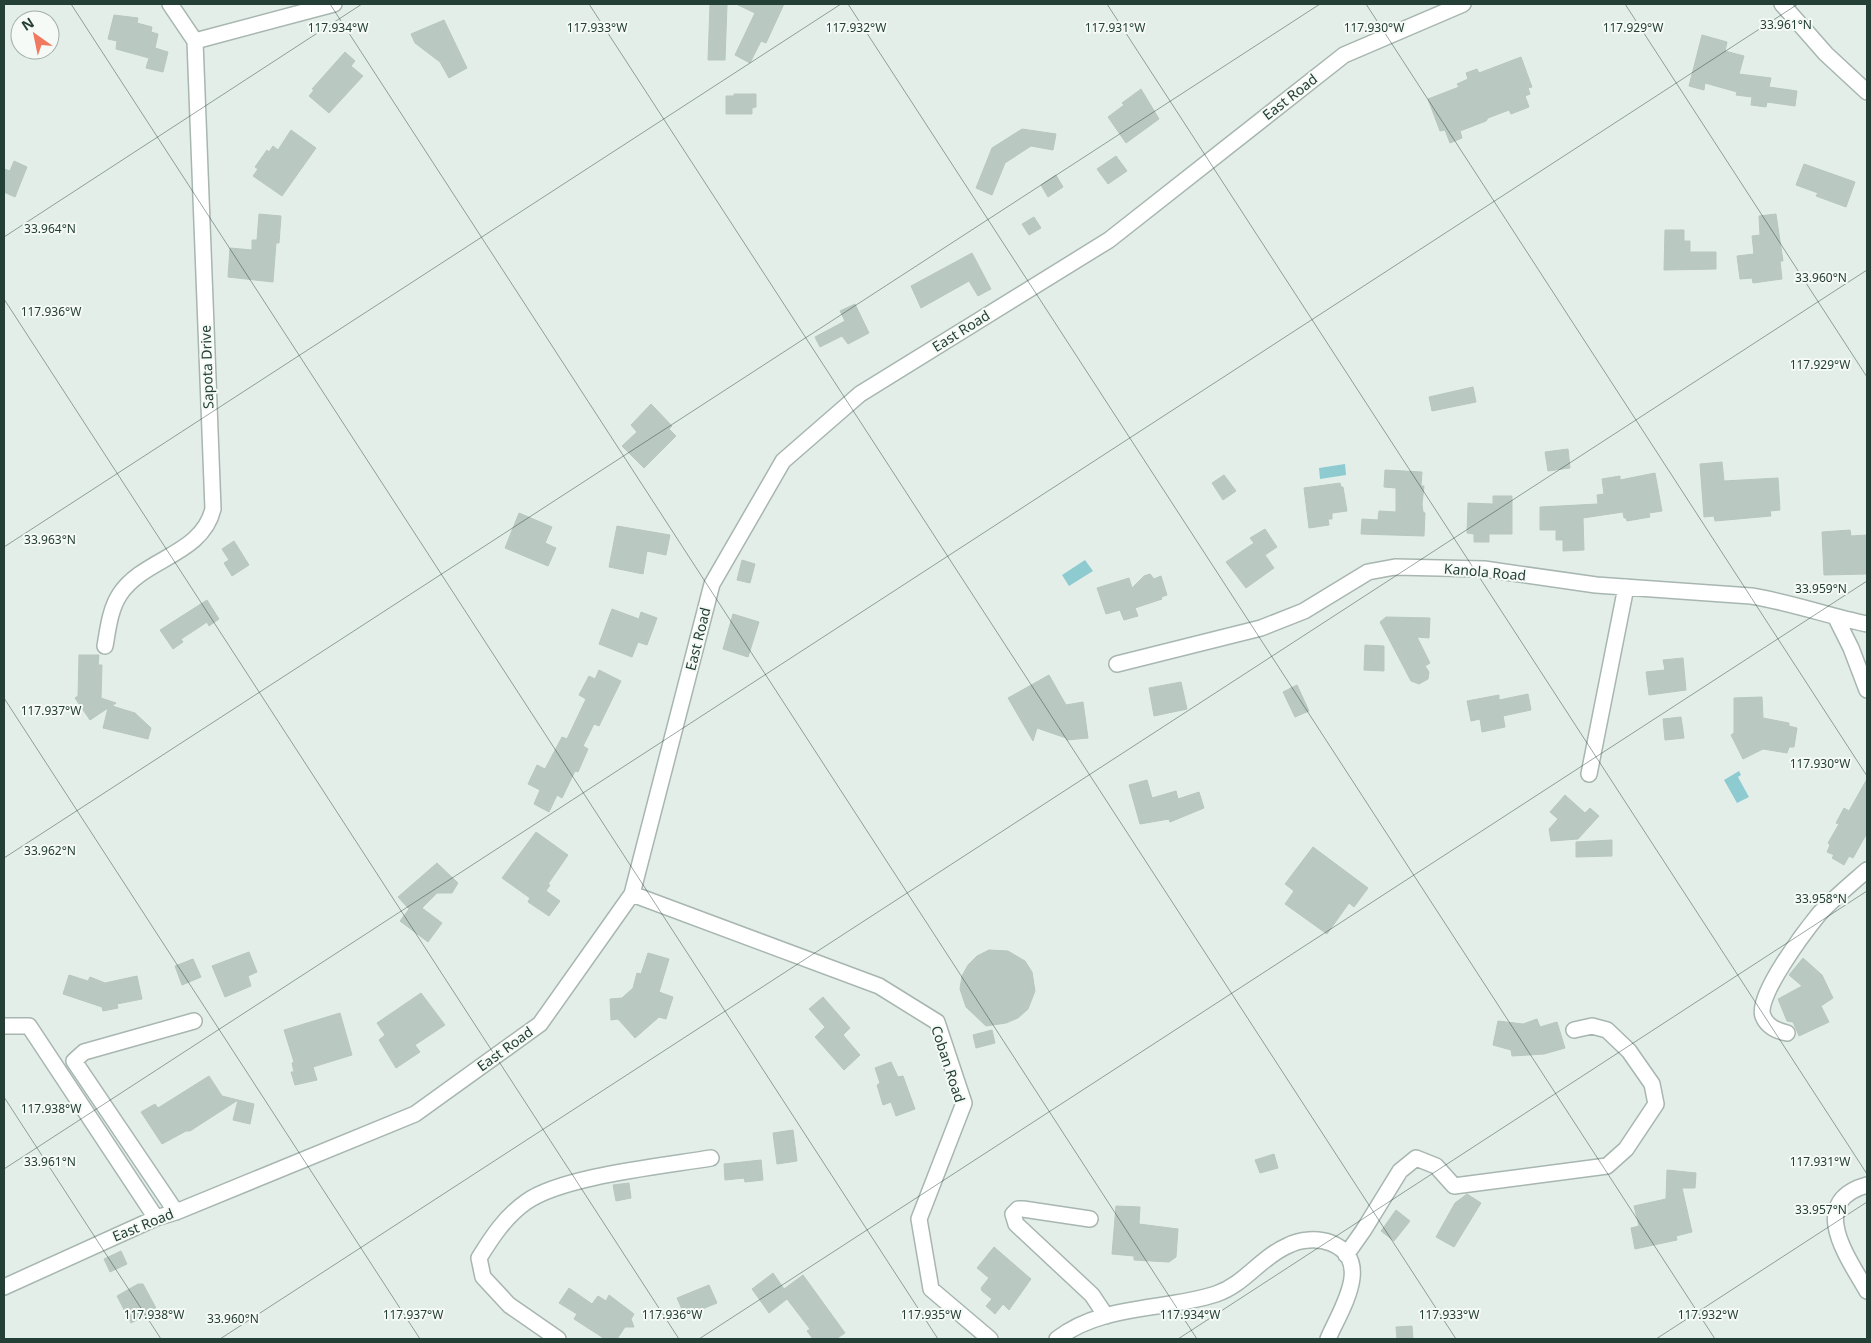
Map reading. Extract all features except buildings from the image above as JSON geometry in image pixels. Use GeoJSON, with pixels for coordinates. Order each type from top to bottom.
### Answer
{"type":"FeatureCollection","features":[{"type":"Feature","properties":{"kind":"street"},"geometry":{"type":"LineString","coordinates":[[170,4],[196,42],[334,4]]}},
{"type":"Feature","properties":{"kind":"street","name":"East Road"},"geometry":{"type":"LineString","coordinates":[[4,1287],[156,1218],[176,1212],[415,1114],[540,1024],[632,894],[712,584],[783,461],[860,394],[1109,240],[1344,55],[1463,4]]}},
{"type":"Feature","properties":{"kind":"street"},"geometry":{"type":"LineString","coordinates":[[1782,4],[1826,54],[1867,92]]}},
{"type":"Feature","properties":{"kind":"street","name":"Sapota Drive"},"geometry":{"type":"LineString","coordinates":[[105,646],[108,627],[119,595],[128,584],[187,545],[206,529],[213,509],[196,42]]}},
{"type":"Feature","properties":{"kind":"street","name":"Kanola Road"},"geometry":{"type":"LineString","coordinates":[[1117,664],[1262,628],[1304,611],[1368,572],[1395,567],[1484,569],[1573,582],[1758,597],[1836,618],[1867,624]]}},
{"type":"Feature","properties":{"kind":"street"},"geometry":{"type":"LineString","coordinates":[[1589,774],[1626,587]]}},
{"type":"Feature","properties":{"kind":"street"},"geometry":{"type":"LineString","coordinates":[[1836,618],[1851,648],[1867,690]]}},
{"type":"Feature","properties":{"kind":"street"},"geometry":{"type":"LineString","coordinates":[[1787,1033],[1773,1030],[1762,1016],[1762,1003],[1770,986],[1820,913],[1867,870]]}},
{"type":"Feature","properties":{"kind":"street","name":"Coban Road"},"geometry":{"type":"LineString","coordinates":[[632,894],[878,986],[937,1022],[964,1103],[919,1219],[932,1289],[990,1339]]}},
{"type":"Feature","properties":{"kind":"street"},"geometry":{"type":"LineString","coordinates":[[176,1212],[74,1061],[84,1052],[194,1021]]}},
{"type":"Feature","properties":{"kind":"street"},"geometry":{"type":"LineString","coordinates":[[4,1026],[29,1026],[156,1218]]}},
{"type":"Feature","properties":{"kind":"street"},"geometry":{"type":"LineString","coordinates":[[1346,1254],[1363,1231],[1400,1171],[1416,1158],[1436,1166],[1454,1186],[1607,1166],[1626,1150],[1656,1104],[1652,1084],[1629,1051],[1607,1030],[1592,1026],[1574,1030]]}},
{"type":"Feature","properties":{"kind":"street"},"geometry":{"type":"LineString","coordinates":[[558,1339],[509,1305],[483,1277],[479,1258],[496,1230],[526,1202],[557,1187],[712,1158]]}},
{"type":"Feature","properties":{"kind":"street"},"geometry":{"type":"LineString","coordinates":[[1867,1185],[1852,1191],[1844,1199],[1835,1218],[1837,1237],[1841,1248],[1867,1291]]}},
{"type":"Feature","properties":{"kind":"street"},"geometry":{"type":"LineString","coordinates":[[1090,1219],[1023,1209],[1018,1209],[1013,1214],[1016,1224],[1092,1295],[1106,1316]]}},
{"type":"Feature","properties":{"kind":"street"},"geometry":{"type":"LineString","coordinates":[[1057,1339],[1083,1323],[1106,1316],[1198,1299],[1232,1288],[1275,1252],[1300,1241],[1326,1241],[1338,1246],[1346,1254],[1353,1274],[1352,1287],[1328,1339]]}},
{"type":"Feature","properties":{"kind":"water"},"geometry":{"type":"Polygon","coordinates":[[[1345,464],[1346,475],[1320,479],[1319,468],[1345,464]]]}},
{"type":"Feature","properties":{"kind":"water"},"geometry":{"type":"Polygon","coordinates":[[[1085,560],[1093,571],[1069,586],[1062,575],[1085,560]]]}},
{"type":"Feature","properties":{"kind":"water"},"geometry":{"type":"Polygon","coordinates":[[[1739,771],[1741,775],[1738,777],[1749,797],[1737,803],[1724,780],[1739,771]]]}}]}
